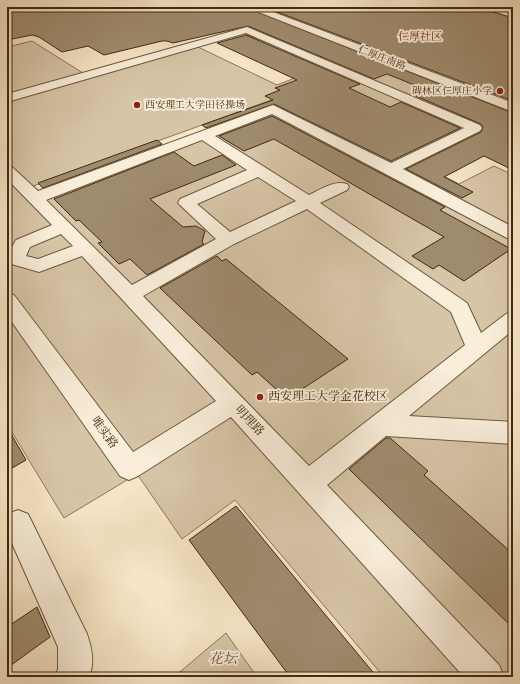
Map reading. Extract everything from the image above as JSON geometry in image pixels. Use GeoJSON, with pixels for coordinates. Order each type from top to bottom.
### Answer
{"type":"FeatureCollection","features":[{"type":"Feature","properties":{"kind":"street","name":"仁厚庄南路"},"geometry":{"type":"LineString","coordinates":[[251,7],[513,108]]}},
{"type":"Feature","properties":{"kind":"street"},"geometry":{"type":"LineString","coordinates":[[7,98],[247,30],[475,128],[390,169]]}},
{"type":"Feature","properties":{"kind":"street"},"geometry":{"type":"LineString","coordinates":[[34,198],[274,109],[513,234]]}},
{"type":"Feature","properties":{"kind":"street"},"geometry":{"type":"LineString","coordinates":[[204,135],[308,202],[460,308],[477,348]]}},
{"type":"Feature","properties":{"kind":"street","name":"明理路"},"geometry":{"type":"LineString","coordinates":[[7,170],[85,248],[232,403],[487,677]]}},
{"type":"Feature","properties":{"kind":"street"},"geometry":{"type":"LineString","coordinates":[[228,240],[186,203],[260,170]]}},
{"type":"Feature","properties":{"kind":"street"},"geometry":{"type":"LineString","coordinates":[[129,295],[228,240],[341,187]]}},
{"type":"Feature","properties":{"kind":"street"},"geometry":{"type":"LineString","coordinates":[[63,227],[22,244],[11,262],[39,266],[85,248]]}},
{"type":"Feature","properties":{"kind":"street","name":"唯实路"},"geometry":{"type":"LineString","coordinates":[[7,300],[129,468],[232,403]]}},
{"type":"Feature","properties":{"kind":"street"},"geometry":{"type":"LineString","coordinates":[[308,484],[513,319]]}},
{"type":"Feature","properties":{"kind":"street"},"geometry":{"type":"LineString","coordinates":[[381,425],[513,433]]}},
{"type":"Feature","properties":{"kind":"street"},"geometry":{"type":"LineString","coordinates":[[18,524],[75,646],[75,670],[72,677]]}},
{"type":"Feature","properties":{"kind":"green space","name":"西安理工大学金花校区"},"geometry":{"type":"Polygon","coordinates":[[[272,23],[402,73],[476,118],[485,133],[421,164],[459,184],[494,166],[513,175],[513,677],[384,677],[235,500],[182,539],[137,474],[64,518],[7,424],[7,173],[35,198],[299,103],[285,95],[25,189],[7,170],[7,102],[198,47],[277,85],[318,69],[241,32],[272,23]]]}},
{"type":"Feature","properties":{"kind":"green space"},"geometry":{"type":"Polygon","coordinates":[[[32,41],[83,73],[7,94],[7,47],[32,41]]]}},
{"type":"Feature","properties":{"kind":"green space","name":"花坛"},"geometry":{"type":"Polygon","coordinates":[[[226,633],[257,677],[174,677],[226,633]]]}},
{"type":"Feature","properties":{"kind":"building"},"geometry":{"type":"Polygon","coordinates":[[[26,7],[245,7],[513,113],[513,170],[484,156],[444,177],[473,192],[462,198],[406,169],[481,132],[483,127],[481,124],[416,96],[429,91],[387,74],[374,79],[248,26],[173,43],[162,41],[104,55],[88,46],[62,52],[39,37],[32,35],[7,40],[7,11],[26,7]]]}},
{"type":"Feature","properties":{"kind":"building"},"geometry":{"type":"Polygon","coordinates":[[[264,7],[477,7],[513,18],[513,101],[264,7]]]}},
{"type":"Feature","properties":{"kind":"building"},"geometry":{"type":"Polygon","coordinates":[[[246,35],[360,84],[349,88],[390,107],[401,102],[460,128],[391,161],[274,104],[206,128],[202,125],[273,100],[265,96],[280,90],[275,88],[297,80],[217,43],[246,35]]]}},
{"type":"Feature","properties":{"kind":"building"},"geometry":{"type":"Polygon","coordinates":[[[272,116],[445,207],[440,210],[511,249],[464,281],[439,265],[433,269],[412,256],[444,237],[274,139],[244,151],[219,136],[272,116]]]}},
{"type":"Feature","properties":{"kind":"building"},"geometry":{"type":"Polygon","coordinates":[[[157,140],[162,144],[43,188],[38,183],[157,140]]]}},
{"type":"Feature","properties":{"kind":"building"},"geometry":{"type":"Polygon","coordinates":[[[174,152],[194,166],[222,155],[236,165],[150,199],[183,227],[196,226],[205,231],[202,242],[204,244],[147,275],[130,259],[119,264],[98,243],[102,242],[79,220],[76,221],[54,199],[174,152]]]}},
{"type":"Feature","properties":{"kind":"building"},"geometry":{"type":"Polygon","coordinates":[[[217,256],[222,261],[226,259],[348,359],[287,399],[257,372],[252,375],[160,288],[217,256]]]}},
{"type":"Feature","properties":{"kind":"building"},"geometry":{"type":"Polygon","coordinates":[[[7,427],[26,460],[7,471],[7,427]]]}},
{"type":"Feature","properties":{"kind":"building"},"geometry":{"type":"Polygon","coordinates":[[[386,438],[390,438],[428,471],[424,475],[513,554],[513,628],[349,469],[386,438]]]}},
{"type":"Feature","properties":{"kind":"building"},"geometry":{"type":"Polygon","coordinates":[[[236,506],[377,677],[290,677],[189,540],[236,506]]]}},
{"type":"Feature","properties":{"kind":"building"},"geometry":{"type":"Polygon","coordinates":[[[37,607],[50,637],[7,668],[7,627],[37,607]]]}},
{"type":"Feature","properties":{"kind":"place","name":"碑林区仁厚庄小学"},"geometry":{"type":"Point","coordinates":[500,91]}},
{"type":"Feature","properties":{"kind":"place","name":"西安理工大学田径操场"},"geometry":{"type":"Point","coordinates":[137,105]}},
{"type":"Feature","properties":{"kind":"place","name":"西安理工大学金花校区"},"geometry":{"type":"Point","coordinates":[260,397]}},
{"type":"Feature","properties":{"kind":"district","name":"仁厚社区"},"geometry":{"type":"Point","coordinates":[420,37]}}]}
